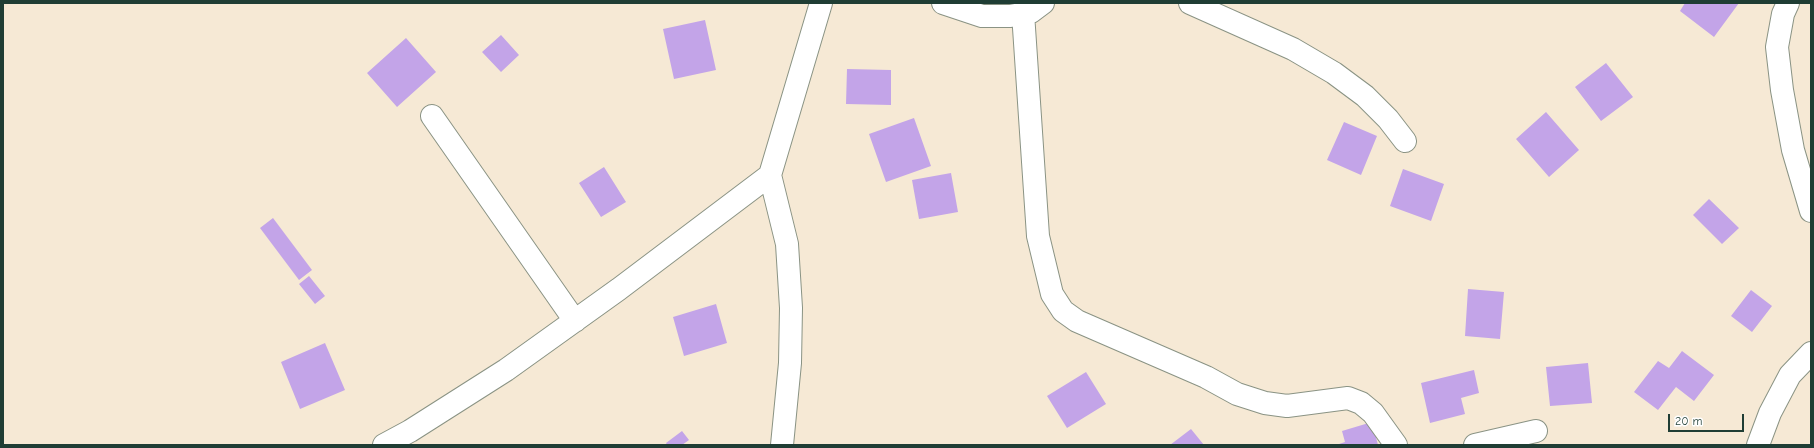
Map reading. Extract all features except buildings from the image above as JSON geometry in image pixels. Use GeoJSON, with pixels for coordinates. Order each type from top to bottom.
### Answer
{"type":"FeatureCollection","features":[{"type":"Feature","properties":{"kind":"street"},"geometry":{"type":"LineString","coordinates":[[782,445],[790,363],[790,308],[787,244],[770,175],[821,3]]}},
{"type":"Feature","properties":{"kind":"street"},"geometry":{"type":"LineString","coordinates":[[943,3],[982,16],[1010,16],[1031,12],[1043,3]]}},
{"type":"Feature","properties":{"kind":"street"},"geometry":{"type":"LineString","coordinates":[[1190,3],[1293,49],[1334,73],[1369,101],[1388,119],[1405,141]]}},
{"type":"Feature","properties":{"kind":"street"},"geometry":{"type":"LineString","coordinates":[[1788,3],[1783,14],[1777,47],[1782,90],[1793,150],[1811,211]]}},
{"type":"Feature","properties":{"kind":"street"},"geometry":{"type":"LineString","coordinates":[[1023,13],[1038,236],[1052,294],[1063,311],[1077,321],[1206,377],[1237,394],[1265,403],[1287,406],[1348,398],[1361,403],[1372,413],[1396,445]]}},
{"type":"Feature","properties":{"kind":"street"},"geometry":{"type":"LineString","coordinates":[[432,116],[575,321]]}},
{"type":"Feature","properties":{"kind":"street"},"geometry":{"type":"LineString","coordinates":[[384,445],[410,431],[506,370],[619,290],[770,175]]}},
{"type":"Feature","properties":{"kind":"street"},"geometry":{"type":"LineString","coordinates":[[1758,445],[1770,413],[1790,375],[1811,353]]}},
{"type":"Feature","properties":{"kind":"street"},"geometry":{"type":"LineString","coordinates":[[1475,445],[1536,431]]}}]}
